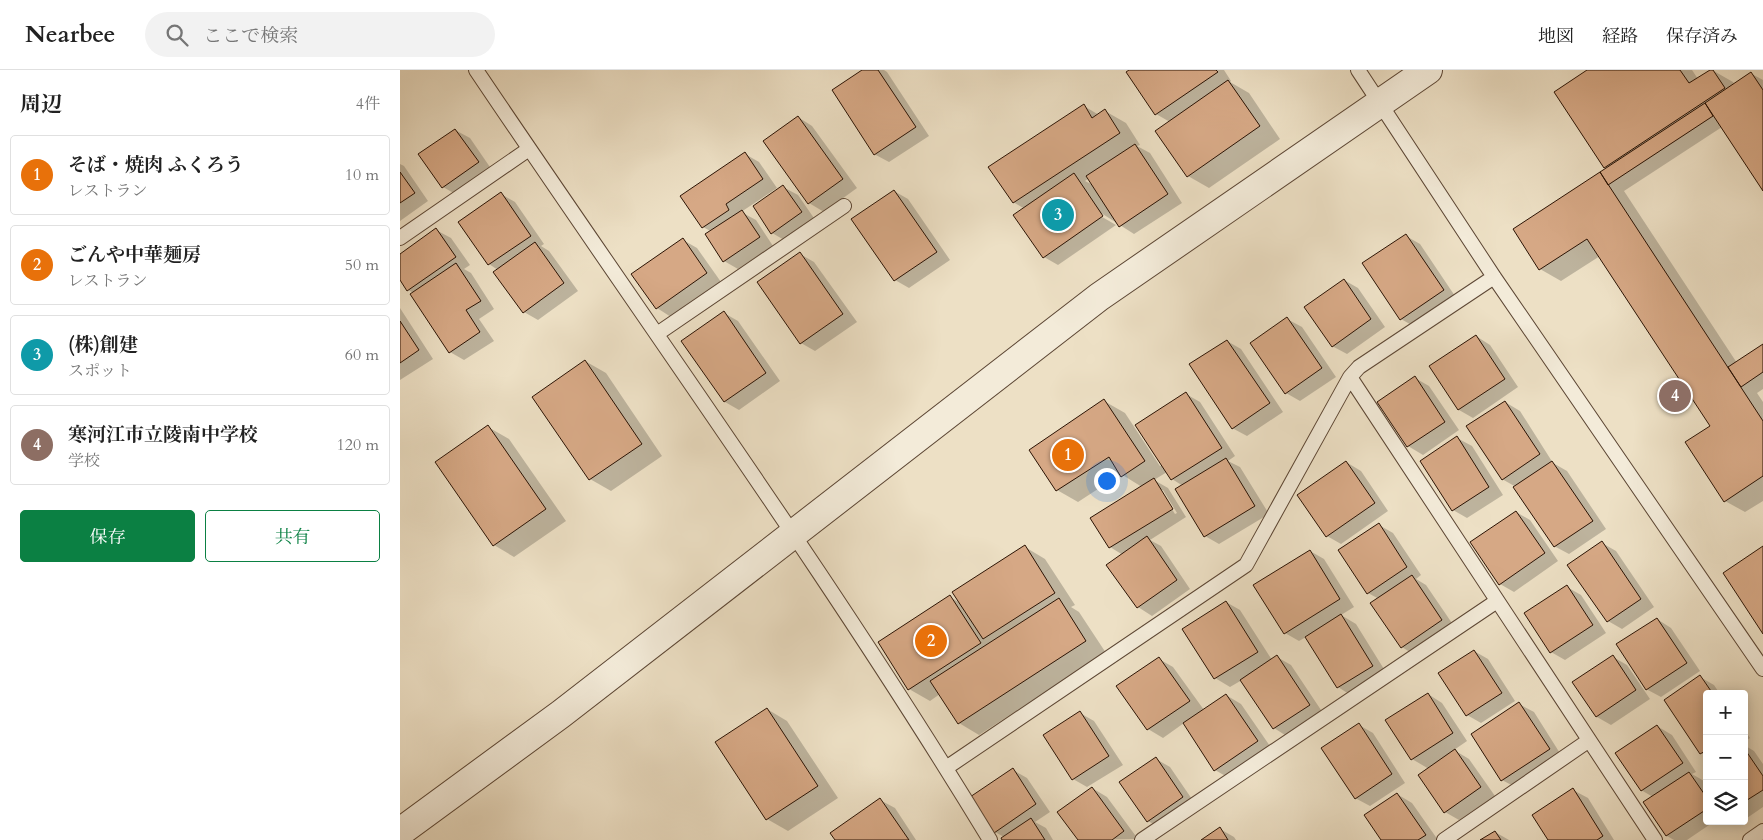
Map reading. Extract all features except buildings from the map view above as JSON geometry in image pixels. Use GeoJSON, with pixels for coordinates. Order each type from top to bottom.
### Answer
{"type":"FeatureCollection","features":[{"type":"Feature","properties":{"kind":"street"},"geometry":{"type":"LineString","coordinates":[[400,832],[561,714],[1099,297],[1428,70]]}},
{"type":"Feature","properties":{"kind":"lane"},"geometry":{"type":"LineString","coordinates":[[476,70],[793,535],[946,768],[990,840]]}},
{"type":"Feature","properties":{"kind":"lane"},"geometry":{"type":"LineString","coordinates":[[1358,70],[1494,277],[1763,669]]}},
{"type":"Feature","properties":{"kind":"lane"},"geometry":{"type":"LineString","coordinates":[[400,238],[529,149]]}},
{"type":"Feature","properties":{"kind":"lane"},"geometry":{"type":"LineString","coordinates":[[657,334],[844,206]]}},
{"type":"Feature","properties":{"kind":"lane"},"geometry":{"type":"LineString","coordinates":[[946,768],[1246,565],[1350,377],[1359,367],[1494,277]]}},
{"type":"Feature","properties":{"kind":"lane"},"geometry":{"type":"LineString","coordinates":[[1350,377],[1655,840]]}},
{"type":"Feature","properties":{"kind":"lane"},"geometry":{"type":"LineString","coordinates":[[1142,840],[1497,601]]}},
{"type":"Feature","properties":{"kind":"lane"},"geometry":{"type":"LineString","coordinates":[[1444,840],[1588,740]]}},
{"type":"Feature","properties":{"kind":"lane"},"geometry":{"type":"LineString","coordinates":[[1750,840],[1763,831]]}},
{"type":"Feature","properties":{"kind":"place","name":"(株)創建"},"geometry":{"type":"Point","coordinates":[1058,215]}},
{"type":"Feature","properties":{"kind":"place","name":"寒河江市立陵南中学校"},"geometry":{"type":"Point","coordinates":[1675,396]}},
{"type":"Feature","properties":{"kind":"place","name":"そば・焼肉 ふくろう"},"geometry":{"type":"Point","coordinates":[1068,455]}},
{"type":"Feature","properties":{"kind":"place","name":"ごんや中華麺房"},"geometry":{"type":"Point","coordinates":[931,641]}}]}
